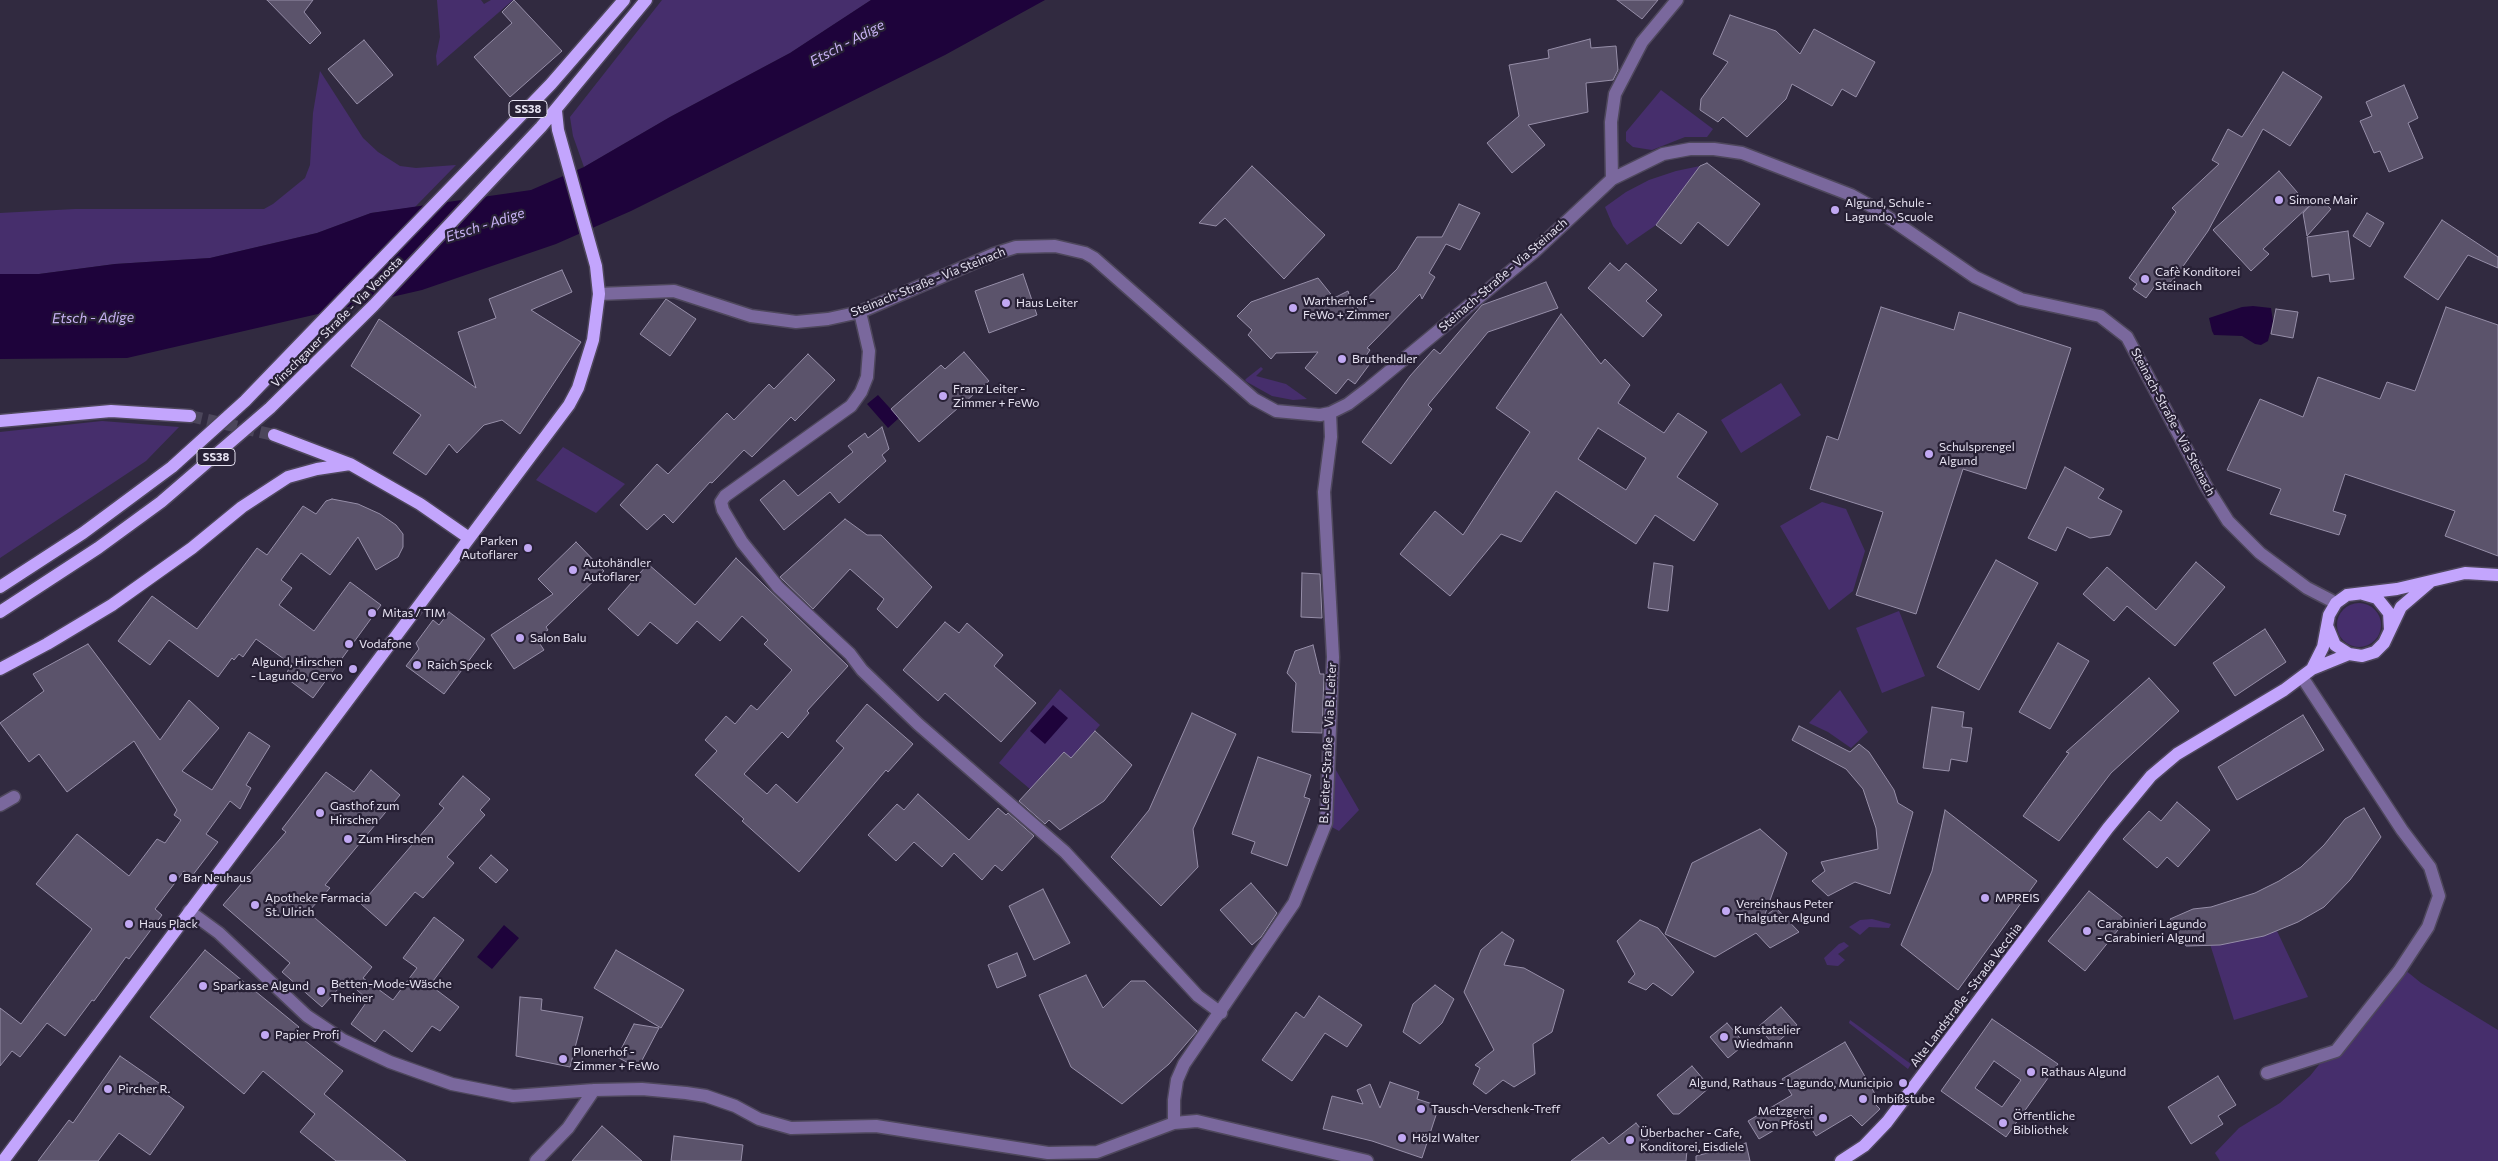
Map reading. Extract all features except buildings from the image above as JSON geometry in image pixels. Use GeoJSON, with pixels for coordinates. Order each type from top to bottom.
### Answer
{"type":"FeatureCollection","features":[{"type":"Feature","properties":{"kind":"main road","name":"Vinschgauer Straße - Via Venosta"},"geometry":{"type":"LineString","coordinates":[[0,587],[83,533],[172,467],[245,401],[486,153],[569,65],[624,0]]}},
{"type":"Feature","properties":{"kind":"main road","name":"Vinschgauer Straße - Via Venosta"},"geometry":{"type":"LineString","coordinates":[[0,612],[23,599],[90,554],[161,502],[270,408],[325,355],[556,111],[646,0]]}},
{"type":"Feature","properties":{"kind":"main road"},"geometry":{"type":"LineString","coordinates":[[3,1161],[569,405],[578,388],[594,340],[600,294],[596,266],[558,130],[556,111]]}},
{"type":"Feature","properties":{"kind":"main road"},"geometry":{"type":"LineString","coordinates":[[0,421],[111,412],[190,416]]}},
{"type":"Feature","properties":{"kind":"main road"},"geometry":{"type":"LineString","coordinates":[[274,435],[350,464],[420,504],[470,538]]}},
{"type":"Feature","properties":{"kind":"main road"},"geometry":{"type":"LineString","coordinates":[[0,669],[47,644],[112,605],[192,548],[242,507],[288,477],[317,469],[350,464]]}},
{"type":"Feature","properties":{"kind":"main road","name":"Alte Landstraße - Strada Vecchia"},"geometry":{"type":"LineString","coordinates":[[2307,673],[2323,648],[2329,616],[2336,603],[2347,595],[2431,582],[2465,573],[2498,575]]}},
{"type":"Feature","properties":{"kind":"main road","name":"Alte Landstraße - Strada Vecchia"},"geometry":{"type":"LineString","coordinates":[[1841,1161],[1864,1146],[1914,1089],[1995,977],[2138,789],[2177,754],[2245,715],[2307,673],[2349,654],[2362,656],[2374,652],[2384,643],[2401,607],[2431,582]]}},
{"type":"Feature","properties":{"kind":"main road"},"geometry":{"type":"LineString","coordinates":[[2362,593],[2377,598],[2388,613],[2390,630]]}},
{"type":"Feature","properties":{"kind":"main road"},"geometry":{"type":"LineString","coordinates":[[2328,628],[2335,645],[2349,654]]}},
{"type":"Feature","properties":{"kind":"street"},"geometry":{"type":"LineString","coordinates":[[1612,179],[1611,122],[1615,94],[1642,42],[1676,0]]}},
{"type":"Feature","properties":{"kind":"street","name":"Steinach-Straße - Via Steinach"},"geometry":{"type":"LineString","coordinates":[[600,294],[674,291],[751,316],[796,322],[828,319],[860,312],[994,254],[1016,247],[1046,245],[1071,249],[1094,258],[1254,399],[1276,411],[1300,414],[1330,413],[1362,394],[1527,258],[1612,179],[1663,154],[1672,152],[1690,149],[1714,149],[1742,153],[1850,195],[1883,214],[1976,277],[2021,299],[2100,316],[2127,337],[2206,486],[2228,521],[2260,553],[2307,588],[2336,603]]}},
{"type":"Feature","properties":{"kind":"street"},"geometry":{"type":"LineString","coordinates":[[860,312],[869,351],[867,377],[861,392],[851,406],[726,496],[721,502],[723,510],[742,542],[778,587],[850,654],[862,670],[918,724],[1065,852],[1198,996],[1221,1013]]}},
{"type":"Feature","properties":{"kind":"street","name":"B. Leiter-Straße - Via B. Leiter"},"geometry":{"type":"LineString","coordinates":[[1174,1123],[1174,1100],[1177,1080],[1184,1064],[1221,1013],[1294,903],[1326,823],[1334,657],[1324,492],[1331,437],[1330,413]]}},
{"type":"Feature","properties":{"kind":"street"},"geometry":{"type":"LineString","coordinates":[[2267,1073],[2336,1051],[2398,970],[2428,927],[2439,896],[2430,867],[2407,837],[2307,673]]}},
{"type":"Feature","properties":{"kind":"street"},"geometry":{"type":"LineString","coordinates":[[0,804],[14,797]]}},
{"type":"Feature","properties":{"kind":"street"},"geometry":{"type":"LineString","coordinates":[[189,911],[219,933],[307,1016],[343,1040],[390,1062],[452,1084],[513,1096],[594,1090],[642,1089],[706,1096],[734,1106],[759,1119],[791,1128],[876,1126],[1048,1153],[1097,1152],[1174,1123],[1198,1121],[1367,1161]]}},
{"type":"Feature","properties":{"kind":"street"},"geometry":{"type":"LineString","coordinates":[[536,1161],[568,1128],[594,1090]]}},
{"type":"Feature","properties":{"kind":"shaded area"},"geometry":{"type":"Polygon","coordinates":[[[437,0],[481,0],[484,4],[491,0],[513,0],[437,66],[436,56],[440,37],[437,0]]]}},
{"type":"Feature","properties":{"kind":"shaded area"},"geometry":{"type":"Polygon","coordinates":[[[662,0],[871,0],[790,53],[670,117],[584,167],[573,136],[570,117],[662,0]]]}},
{"type":"Feature","properties":{"kind":"shaded area"},"geometry":{"type":"Polygon","coordinates":[[[320,71],[363,138],[378,152],[400,166],[416,168],[456,165],[415,207],[371,213],[317,233],[210,258],[115,264],[39,274],[0,274],[0,213],[75,209],[264,209],[273,204],[305,178],[310,165],[313,113],[320,71]]]}},
{"type":"Feature","properties":{"kind":"shaded area"},"geometry":{"type":"Polygon","coordinates":[[[1661,90],[1713,129],[1707,137],[1685,137],[1652,150],[1633,147],[1626,141],[1626,132],[1661,90]]]}},
{"type":"Feature","properties":{"kind":"shaded area"},"geometry":{"type":"Polygon","coordinates":[[[1700,166],[1656,225],[1627,245],[1613,226],[1605,207],[1626,192],[1649,180],[1676,171],[1700,166]]]}},
{"type":"Feature","properties":{"kind":"shaded area"},"geometry":{"type":"Polygon","coordinates":[[[1261,367],[1263,369],[1256,376],[1286,384],[1307,399],[1293,400],[1272,396],[1245,380],[1261,367]]]}},
{"type":"Feature","properties":{"kind":"shaded area"},"geometry":{"type":"Polygon","coordinates":[[[1781,383],[1801,415],[1741,453],[1721,420],[1781,383]]]}},
{"type":"Feature","properties":{"kind":"shaded area"},"geometry":{"type":"Polygon","coordinates":[[[102,421],[179,427],[146,461],[0,558],[0,432],[102,421]]]}},
{"type":"Feature","properties":{"kind":"shaded area"},"geometry":{"type":"Polygon","coordinates":[[[563,447],[625,484],[596,513],[536,480],[563,447]]]}},
{"type":"Feature","properties":{"kind":"shaded area"},"geometry":{"type":"Polygon","coordinates":[[[1822,502],[1846,509],[1865,551],[1853,591],[1829,610],[1780,526],[1822,502]]]}},
{"type":"Feature","properties":{"kind":"shaded area"},"geometry":{"type":"Polygon","coordinates":[[[2363,603],[2375,609],[2380,616],[2380,634],[2375,641],[2368,646],[2355,647],[2343,641],[2338,634],[2337,621],[2343,609],[2350,604],[2363,603]]]}},
{"type":"Feature","properties":{"kind":"shaded area"},"geometry":{"type":"Polygon","coordinates":[[[1899,611],[1925,676],[1882,693],[1856,628],[1899,611]]]}},
{"type":"Feature","properties":{"kind":"shaded area"},"geometry":{"type":"Polygon","coordinates":[[[1060,689],[1100,725],[1071,758],[1064,752],[1030,789],[999,763],[1060,689]]]}},
{"type":"Feature","properties":{"kind":"shaded area"},"geometry":{"type":"Polygon","coordinates":[[[1840,690],[1868,732],[1851,748],[1828,732],[1809,723],[1840,690]]]}},
{"type":"Feature","properties":{"kind":"shaded area"},"geometry":{"type":"Polygon","coordinates":[[[1333,765],[1359,810],[1339,831],[1330,826],[1333,765]]]}},
{"type":"Feature","properties":{"kind":"shaded area"},"geometry":{"type":"Polygon","coordinates":[[[1872,919],[1891,924],[1889,928],[1869,927],[1860,935],[1849,927],[1860,920],[1872,919]]]}},
{"type":"Feature","properties":{"kind":"shaded area"},"geometry":{"type":"Polygon","coordinates":[[[2277,931],[2308,997],[2234,1020],[2210,944],[2277,931]]]}},
{"type":"Feature","properties":{"kind":"shaded area"},"geometry":{"type":"Polygon","coordinates":[[[1844,942],[1849,946],[1838,954],[1845,960],[1838,966],[1827,965],[1824,958],[1839,944],[1844,942]]]}},
{"type":"Feature","properties":{"kind":"shaded area"},"geometry":{"type":"Polygon","coordinates":[[[2399,965],[2421,983],[2498,1030],[2498,1161],[2220,1161],[2215,1153],[2239,1128],[2280,1103],[2310,1076],[2399,965]]]}},
{"type":"Feature","properties":{"kind":"shaded area"},"geometry":{"type":"Polygon","coordinates":[[[1850,1020],[1911,1064],[1908,1069],[1849,1023],[1850,1020]]]}},
{"type":"Feature","properties":{"kind":"water","name":"Etsch - Adige"},"geometry":{"type":"Polygon","coordinates":[[[871,0],[1045,0],[945,55],[631,211],[556,244],[422,290],[127,358],[0,359],[0,274],[39,274],[115,264],[210,258],[317,233],[371,213],[531,190],[584,167],[670,117],[790,53],[871,0]]]}},
{"type":"Feature","properties":{"kind":"water"},"geometry":{"type":"Polygon","coordinates":[[[2242,307],[2271,308],[2273,321],[2268,341],[2261,345],[2255,344],[2242,336],[2214,335],[2209,318],[2242,307]]]}},
{"type":"Feature","properties":{"kind":"water"},"geometry":{"type":"Polygon","coordinates":[[[878,395],[899,418],[888,428],[867,404],[878,395]]]}},
{"type":"Feature","properties":{"kind":"water"},"geometry":{"type":"Polygon","coordinates":[[[1053,705],[1068,718],[1045,744],[1030,731],[1053,705]]]}},
{"type":"Feature","properties":{"kind":"water"},"geometry":{"type":"Polygon","coordinates":[[[504,925],[519,938],[492,969],[477,957],[504,925]]]}},
{"type":"Feature","properties":{"kind":"tunnel"},"geometry":{"type":"LineString","coordinates":[[190,416],[274,435]]}},
{"type":"Feature","properties":{"kind":"place","name":"Simone Mair"},"geometry":{"type":"Point","coordinates":[2279,200]}},
{"type":"Feature","properties":{"kind":"place","name":"Algund, Schule - Lagundo, Scuole"},"geometry":{"type":"Point","coordinates":[1835,210]}},
{"type":"Feature","properties":{"kind":"place","name":"Cafè Konditorei Steinach"},"geometry":{"type":"Point","coordinates":[2145,279]}},
{"type":"Feature","properties":{"kind":"place","name":"Haus Leiter"},"geometry":{"type":"Point","coordinates":[1006,303]}},
{"type":"Feature","properties":{"kind":"place","name":"Wartherhof - FeWo + Zimmer"},"geometry":{"type":"Point","coordinates":[1293,308]}},
{"type":"Feature","properties":{"kind":"place","name":"Bruthendler"},"geometry":{"type":"Point","coordinates":[1342,359]}},
{"type":"Feature","properties":{"kind":"place","name":"Franz Leiter - Zimmer + FeWo"},"geometry":{"type":"Point","coordinates":[943,396]}},
{"type":"Feature","properties":{"kind":"place","name":"Schulsprengel Algund"},"geometry":{"type":"Point","coordinates":[1929,454]}},
{"type":"Feature","properties":{"kind":"place","name":"Parken Autoflarer"},"geometry":{"type":"Point","coordinates":[528,548]}},
{"type":"Feature","properties":{"kind":"place","name":"Autohändler Autoflarer"},"geometry":{"type":"Point","coordinates":[573,570]}},
{"type":"Feature","properties":{"kind":"place","name":"Mitas / TIM"},"geometry":{"type":"Point","coordinates":[372,613]}},
{"type":"Feature","properties":{"kind":"place","name":"Salon Balu"},"geometry":{"type":"Point","coordinates":[520,638]}},
{"type":"Feature","properties":{"kind":"place","name":"Vodafone"},"geometry":{"type":"Point","coordinates":[349,644]}},
{"type":"Feature","properties":{"kind":"place","name":"Raich Speck"},"geometry":{"type":"Point","coordinates":[417,665]}},
{"type":"Feature","properties":{"kind":"place","name":"Algund, Hirschen - Lagundo, Cervo"},"geometry":{"type":"Point","coordinates":[353,669]}},
{"type":"Feature","properties":{"kind":"place","name":"Gasthof zum Hirschen"},"geometry":{"type":"Point","coordinates":[320,813]}},
{"type":"Feature","properties":{"kind":"place","name":"Zum Hirschen"},"geometry":{"type":"Point","coordinates":[348,839]}},
{"type":"Feature","properties":{"kind":"place","name":"Bar Neuhaus"},"geometry":{"type":"Point","coordinates":[173,878]}},
{"type":"Feature","properties":{"kind":"place","name":"MPREIS"},"geometry":{"type":"Point","coordinates":[1985,898]}},
{"type":"Feature","properties":{"kind":"place","name":"Apotheke Farmacia St. Ulrich"},"geometry":{"type":"Point","coordinates":[255,905]}},
{"type":"Feature","properties":{"kind":"place","name":"Vereinshaus Peter Thalguter Algund"},"geometry":{"type":"Point","coordinates":[1726,911]}},
{"type":"Feature","properties":{"kind":"place","name":"Haus Plack"},"geometry":{"type":"Point","coordinates":[129,924]}},
{"type":"Feature","properties":{"kind":"place","name":"Carabinieri Lagundo - Carabinieri Algund"},"geometry":{"type":"Point","coordinates":[2087,931]}},
{"type":"Feature","properties":{"kind":"place","name":"Sparkasse Algund"},"geometry":{"type":"Point","coordinates":[203,986]}},
{"type":"Feature","properties":{"kind":"place","name":"Betten-Mode-Wäsche Theiner"},"geometry":{"type":"Point","coordinates":[321,991]}},
{"type":"Feature","properties":{"kind":"place","name":"Papier Profi"},"geometry":{"type":"Point","coordinates":[265,1035]}},
{"type":"Feature","properties":{"kind":"place","name":"Kunstatelier Wiedmann"},"geometry":{"type":"Point","coordinates":[1724,1037]}},
{"type":"Feature","properties":{"kind":"place","name":"Plonerhof - Zimmer + FeWo"},"geometry":{"type":"Point","coordinates":[563,1059]}},
{"type":"Feature","properties":{"kind":"place","name":"Rathaus Algund"},"geometry":{"type":"Point","coordinates":[2031,1072]}},
{"type":"Feature","properties":{"kind":"place","name":"Algund, Rathaus - Lagundo, Municipio"},"geometry":{"type":"Point","coordinates":[1903,1083]}},
{"type":"Feature","properties":{"kind":"place","name":"Pircher R."},"geometry":{"type":"Point","coordinates":[108,1089]}},
{"type":"Feature","properties":{"kind":"place","name":"Imbißstube"},"geometry":{"type":"Point","coordinates":[1863,1099]}},
{"type":"Feature","properties":{"kind":"place","name":"Tausch-Verschenk-Treff"},"geometry":{"type":"Point","coordinates":[1421,1109]}},
{"type":"Feature","properties":{"kind":"place","name":"Metzgerei Von Pföstl"},"geometry":{"type":"Point","coordinates":[1823,1118]}},
{"type":"Feature","properties":{"kind":"place","name":"Öffentliche Bibliothek"},"geometry":{"type":"Point","coordinates":[2003,1123]}},
{"type":"Feature","properties":{"kind":"place","name":"Hölzl Walter"},"geometry":{"type":"Point","coordinates":[1402,1138]}},
{"type":"Feature","properties":{"kind":"place","name":"Überbacher - Cafe, Konditorei, Eisdiele"},"geometry":{"type":"Point","coordinates":[1630,1140]}}]}
